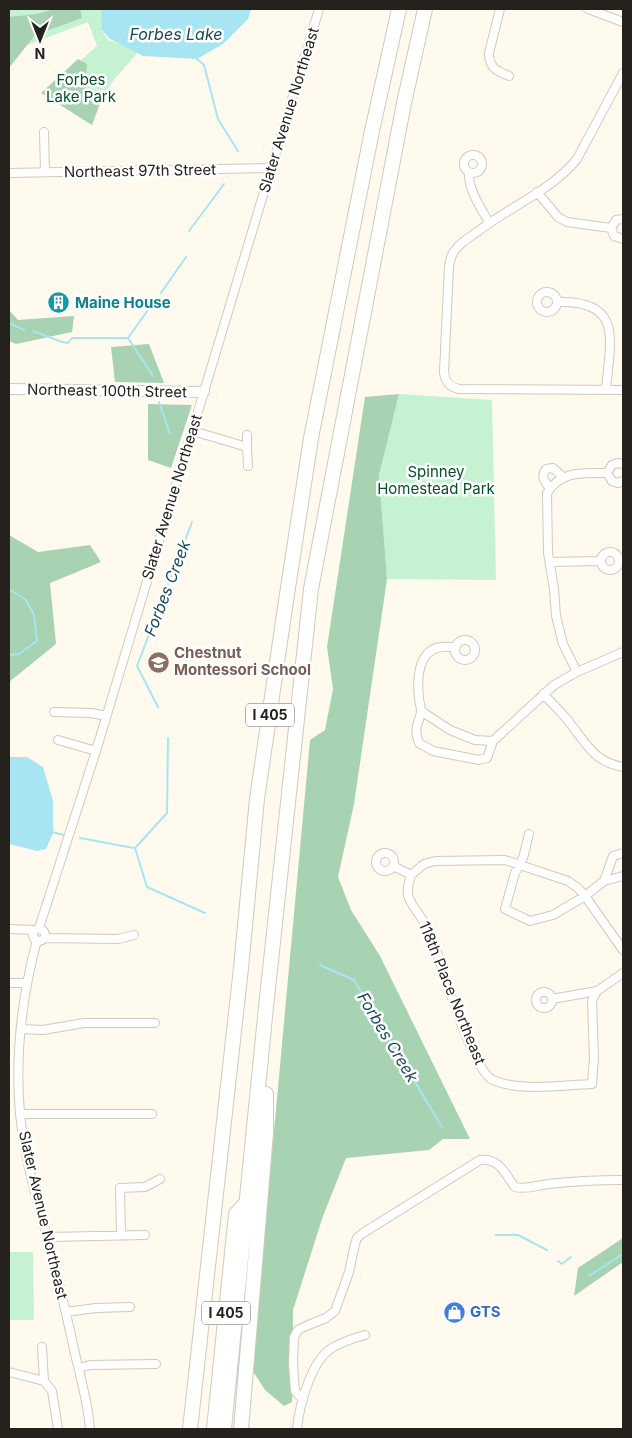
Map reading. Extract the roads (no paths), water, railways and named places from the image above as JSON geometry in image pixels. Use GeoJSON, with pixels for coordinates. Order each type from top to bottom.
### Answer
{"type":"FeatureCollection","features":[{"type":"Feature","properties":{"kind":"highway","name":"I 405"},"geometry":{"type":"LineString","coordinates":[[190,1429],[235,1026],[257,799],[311,438],[372,131],[399,9]]}},
{"type":"Feature","properties":{"kind":"highway","name":"I 405"},"geometry":{"type":"LineString","coordinates":[[224,1429],[266,1007],[311,589],[404,103],[425,9]]}},
{"type":"Feature","properties":{"kind":"highway"},"geometry":{"type":"LineString","coordinates":[[241,1429],[266,1133],[266,1007]]}},
{"type":"Feature","properties":{"kind":"highway","name":"I 405"},"geometry":{"type":"LineString","coordinates":[[214,1429],[236,1214],[248,1201]]}},
{"type":"Feature","properties":{"kind":"street","name":"Slater Avenue Northeast"},"geometry":{"type":"LineString","coordinates":[[37,929],[96,751],[319,9]]}},
{"type":"Feature","properties":{"kind":"street"},"geometry":{"type":"LineString","coordinates":[[500,9],[489,59],[494,70],[509,76]]}},
{"type":"Feature","properties":{"kind":"street"},"geometry":{"type":"LineString","coordinates":[[588,9],[623,22]]}},
{"type":"Feature","properties":{"kind":"street"},"geometry":{"type":"LineString","coordinates":[[623,73],[577,159],[568,170],[538,192],[490,222],[457,247],[451,256],[444,372],[447,382],[453,388],[459,389],[623,390]]}},
{"type":"Feature","properties":{"kind":"street"},"geometry":{"type":"LineString","coordinates":[[44,132],[44,172]]}},
{"type":"Feature","properties":{"kind":"street","name":"Northeast 97th Street"},"geometry":{"type":"LineString","coordinates":[[9,173],[271,168]]}},
{"type":"Feature","properties":{"kind":"street"},"geometry":{"type":"LineString","coordinates":[[470,173],[472,188],[490,222]]}},
{"type":"Feature","properties":{"kind":"street"},"geometry":{"type":"LineString","coordinates":[[538,192],[558,217],[568,222],[611,228]]}},
{"type":"Feature","properties":{"kind":"street"},"geometry":{"type":"LineString","coordinates":[[611,228],[616,220],[623,219]]}},
{"type":"Feature","properties":{"kind":"street"},"geometry":{"type":"LineString","coordinates":[[611,228],[614,236],[623,239]]}},
{"type":"Feature","properties":{"kind":"street"},"geometry":{"type":"LineString","coordinates":[[558,302],[592,306],[606,319],[611,337],[606,390]]}},
{"type":"Feature","properties":{"kind":"street","name":"Northeast 100th Street"},"geometry":{"type":"LineString","coordinates":[[9,389],[204,392]]}},
{"type":"Feature","properties":{"kind":"street"},"geometry":{"type":"LineString","coordinates":[[193,431],[247,447]]}},
{"type":"Feature","properties":{"kind":"street"},"geometry":{"type":"LineString","coordinates":[[247,435],[248,466]]}},
{"type":"Feature","properties":{"kind":"street"},"geometry":{"type":"LineString","coordinates":[[607,473],[609,467],[614,463],[623,464]]}},
{"type":"Feature","properties":{"kind":"street"},"geometry":{"type":"LineString","coordinates":[[550,467],[556,469],[556,482],[543,478],[543,473],[546,469],[550,467]]}},
{"type":"Feature","properties":{"kind":"street"},"geometry":{"type":"LineString","coordinates":[[576,672],[559,632],[550,562],[547,493],[556,482],[576,473],[607,473]]}},
{"type":"Feature","properties":{"kind":"street"},"geometry":{"type":"LineString","coordinates":[[607,473],[612,481],[618,483],[623,481]]}},
{"type":"Feature","properties":{"kind":"street"},"geometry":{"type":"LineString","coordinates":[[550,562],[601,561]]}},
{"type":"Feature","properties":{"kind":"street"},"geometry":{"type":"LineString","coordinates":[[455,648],[447,646],[435,647],[428,651],[422,659],[418,687],[421,711],[416,725],[416,735],[419,743],[433,751],[480,760],[487,758],[493,741],[543,694],[576,672],[623,652]]}},
{"type":"Feature","properties":{"kind":"street"},"geometry":{"type":"LineString","coordinates":[[543,694],[566,718],[596,755],[606,762],[623,767]]}},
{"type":"Feature","properties":{"kind":"street"},"geometry":{"type":"LineString","coordinates":[[421,711],[443,726],[475,740],[493,741]]}},
{"type":"Feature","properties":{"kind":"street"},"geometry":{"type":"LineString","coordinates":[[54,712],[92,713],[106,716]]}},
{"type":"Feature","properties":{"kind":"street"},"geometry":{"type":"LineString","coordinates":[[58,740],[96,751]]}},
{"type":"Feature","properties":{"kind":"street"},"geometry":{"type":"LineString","coordinates":[[528,834],[521,865],[515,873],[505,909],[530,921],[553,915],[585,896],[604,880],[623,876]]}},
{"type":"Feature","properties":{"kind":"street"},"geometry":{"type":"LineString","coordinates":[[604,880],[613,856],[623,853]]}},
{"type":"Feature","properties":{"kind":"street"},"geometry":{"type":"LineString","coordinates":[[393,866],[411,875],[424,864],[435,861],[506,860],[568,882],[585,896],[623,950]]}},
{"type":"Feature","properties":{"kind":"street","name":"118th Place Northeast"},"geometry":{"type":"LineString","coordinates":[[411,875],[408,890],[409,898],[430,930],[471,1050],[485,1074],[492,1080],[527,1086],[592,1084],[594,1058],[592,1001],[597,992]]}},
{"type":"Feature","properties":{"kind":"street"},"geometry":{"type":"LineString","coordinates":[[9,929],[37,929],[34,935],[41,939],[118,939],[134,935]]}},
{"type":"Feature","properties":{"kind":"street","name":"Slater Avenue Northeast"},"geometry":{"type":"LineString","coordinates":[[41,939],[26,983],[18,1083],[20,1114],[29,1167],[66,1312],[87,1406],[90,1429]]}},
{"type":"Feature","properties":{"kind":"street"},"geometry":{"type":"LineString","coordinates":[[552,999],[597,992],[623,974]]}},
{"type":"Feature","properties":{"kind":"street"},"geometry":{"type":"LineString","coordinates":[[9,983],[26,983]]}},
{"type":"Feature","properties":{"kind":"street"},"geometry":{"type":"LineString","coordinates":[[21,1029],[43,1030],[84,1023],[155,1023]]}},
{"type":"Feature","properties":{"kind":"street"},"geometry":{"type":"LineString","coordinates":[[20,1114],[152,1114]]}},
{"type":"Feature","properties":{"kind":"street"},"geometry":{"type":"LineString","coordinates":[[302,1400],[295,1391],[294,1337],[298,1330],[326,1318],[335,1311],[349,1272],[357,1238],[363,1233],[480,1160],[493,1161],[500,1166],[515,1187],[524,1189],[554,1183],[623,1180]]}},
{"type":"Feature","properties":{"kind":"street"},"geometry":{"type":"LineString","coordinates":[[121,1236],[120,1188],[146,1187],[160,1179]]}},
{"type":"Feature","properties":{"kind":"street"},"geometry":{"type":"LineString","coordinates":[[47,1237],[145,1235]]}},
{"type":"Feature","properties":{"kind":"street"},"geometry":{"type":"LineString","coordinates":[[66,1312],[96,1308],[130,1307]]}},
{"type":"Feature","properties":{"kind":"street"},"geometry":{"type":"LineString","coordinates":[[297,1429],[302,1400],[311,1376],[330,1348],[365,1335]]}},
{"type":"Feature","properties":{"kind":"street"},"geometry":{"type":"LineString","coordinates":[[42,1347],[44,1381],[52,1391],[58,1429]]}},
{"type":"Feature","properties":{"kind":"street"},"geometry":{"type":"LineString","coordinates":[[78,1368],[90,1365],[156,1364]]}},
{"type":"Feature","properties":{"kind":"street"},"geometry":{"type":"LineString","coordinates":[[9,1372],[44,1381]]}},
{"type":"Feature","properties":{"kind":"water","name":"Forbes Lake"},"geometry":{"type":"Polygon","coordinates":[[[101,9],[251,9],[248,19],[223,44],[197,59],[143,56],[110,39],[102,30],[101,9]]]}},
{"type":"Feature","properties":{"kind":"water"},"geometry":{"type":"Polygon","coordinates":[[[9,757],[27,757],[43,767],[53,801],[53,833],[46,849],[37,851],[9,844],[9,757]]]}},
{"type":"Feature","properties":{"kind":"waterway","name":"Forbes Creek"},"geometry":{"type":"LineString","coordinates":[[197,59],[204,65],[218,119],[238,151]]}},
{"type":"Feature","properties":{"kind":"waterway","name":"Forbes Creek"},"geometry":{"type":"LineString","coordinates":[[189,231],[224,184]]}},
{"type":"Feature","properties":{"kind":"waterway","name":"Forbes Creek"},"geometry":{"type":"LineString","coordinates":[[161,293],[186,257]]}},
{"type":"Feature","properties":{"kind":"waterway","name":"Forbes Creek"},"geometry":{"type":"LineString","coordinates":[[148,310],[128,338],[153,376]]}},
{"type":"Feature","properties":{"kind":"waterway"},"geometry":{"type":"LineString","coordinates":[[9,323],[24,330]]}},
{"type":"Feature","properties":{"kind":"waterway"},"geometry":{"type":"LineString","coordinates":[[33,331],[68,343],[72,338],[128,338]]}},
{"type":"Feature","properties":{"kind":"waterway","name":"Forbes Creek"},"geometry":{"type":"LineString","coordinates":[[159,402],[170,434]]}},
{"type":"Feature","properties":{"kind":"waterway","name":"Forbes Creek"},"geometry":{"type":"LineString","coordinates":[[158,707],[137,666],[192,522]]}},
{"type":"Feature","properties":{"kind":"waterway"},"geometry":{"type":"LineString","coordinates":[[9,589],[26,600],[34,615],[37,641],[19,654],[9,655]]}},
{"type":"Feature","properties":{"kind":"waterway","name":"Forbes Creek"},"geometry":{"type":"LineString","coordinates":[[168,738],[167,813],[135,848],[147,887],[205,913]]}},
{"type":"Feature","properties":{"kind":"waterway"},"geometry":{"type":"LineString","coordinates":[[52,832],[64,835]]}},
{"type":"Feature","properties":{"kind":"waterway"},"geometry":{"type":"LineString","coordinates":[[80,838],[134,848]]}},
{"type":"Feature","properties":{"kind":"waterway","name":"Forbes Creek"},"geometry":{"type":"LineString","coordinates":[[320,965],[354,980],[442,1127]]}},
{"type":"Feature","properties":{"kind":"waterway","name":"Forbes Creek"},"geometry":{"type":"LineString","coordinates":[[496,1235],[518,1235],[547,1250]]}},
{"type":"Feature","properties":{"kind":"waterway","name":"Forbes Creek"},"geometry":{"type":"LineString","coordinates":[[589,1276],[623,1254]]}},
{"type":"Feature","properties":{"kind":"waterway","name":"Forbes Creek"},"geometry":{"type":"LineString","coordinates":[[558,1261],[562,1264],[571,1257]]}},
{"type":"Feature","properties":{"kind":"place","name":"Maine House"},"geometry":{"type":"Point","coordinates":[59,303]}},
{"type":"Feature","properties":{"kind":"place","name":"Chestnut Montessori School"},"geometry":{"type":"Point","coordinates":[158,662]}},
{"type":"Feature","properties":{"kind":"place","name":"GTS"},"geometry":{"type":"Point","coordinates":[454,1312]}},
{"type":"Feature","properties":{"kind":"park label","name":"Forbes Lake Park"},"geometry":{"type":"Point","coordinates":[81,88]}},
{"type":"Feature","properties":{"kind":"park label","name":"Spinney Homestead Park"},"geometry":{"type":"Point","coordinates":[436,480]}}]}
